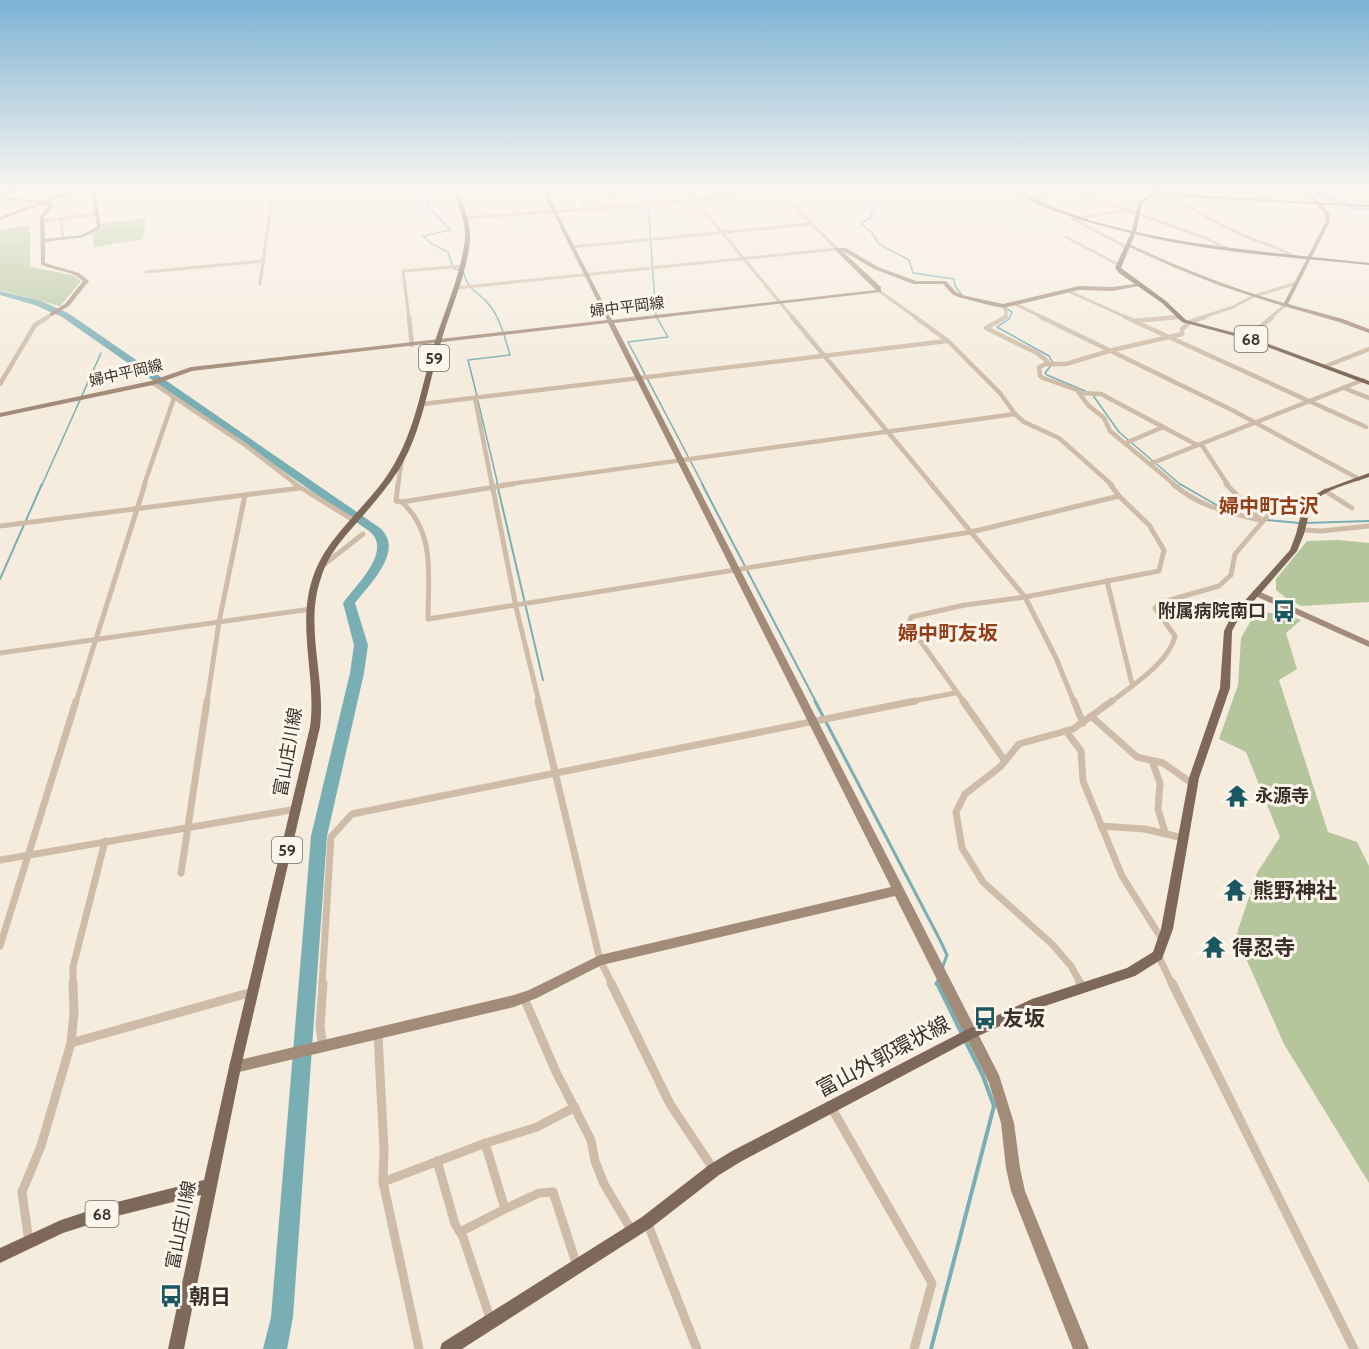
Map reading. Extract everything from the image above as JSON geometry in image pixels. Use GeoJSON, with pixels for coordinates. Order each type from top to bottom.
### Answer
{"type":"FeatureCollection","features":[{"type":"Feature","properties":{"kind":"main road","name":"富山庄川線"},"geometry":{"type":"LineString","coordinates":[[176,1349],[235,1067],[298,809],[317,712],[311,609],[316,580],[334,544],[380,492],[402,458],[423,404],[438,341],[465,252]]}},
{"type":"Feature","properties":{"kind":"main road"},"geometry":{"type":"LineString","coordinates":[[1119,265],[1124,252]]}},
{"type":"Feature","properties":{"kind":"main road"},"geometry":{"type":"LineString","coordinates":[[1252,252],[1369,265]]}},
{"type":"Feature","properties":{"kind":"main road"},"geometry":{"type":"LineString","coordinates":[[1259,252],[1309,259]]}},
{"type":"Feature","properties":{"kind":"main road","name":"68"},"geometry":{"type":"LineString","coordinates":[[1119,265],[1121,272],[1164,302],[1178,317],[1248,338],[1366,382]]}},
{"type":"Feature","properties":{"kind":"main road"},"geometry":{"type":"LineString","coordinates":[[1158,955],[1164,941],[1193,784],[1200,757],[1225,688],[1228,631],[1235,617],[1293,551],[1303,530],[1310,500],[1325,491],[1364,477]]}},
{"type":"Feature","properties":{"kind":"main road","name":"富山外郭環状線"},"geometry":{"type":"LineString","coordinates":[[448,1349],[647,1222],[714,1170],[970,1034],[1036,1003],[1131,972],[1158,955]]}},
{"type":"Feature","properties":{"kind":"main road","name":"68"},"geometry":{"type":"LineString","coordinates":[[0,1256],[61,1227],[113,1210],[209,1186]]}},
{"type":"Feature","properties":{"kind":"street"},"geometry":{"type":"LineString","coordinates":[[0,384],[34,325],[68,305],[86,281],[79,274],[43,264],[44,252]]}},
{"type":"Feature","properties":{"kind":"street"},"geometry":{"type":"LineString","coordinates":[[260,284],[264,252]]}},
{"type":"Feature","properties":{"kind":"street"},"geometry":{"type":"LineString","coordinates":[[575,252],[994,1080],[1003,1103],[1009,1131],[1011,1168],[1018,1191],[1081,1349]]}},
{"type":"Feature","properties":{"kind":"street"},"geometry":{"type":"LineString","coordinates":[[740,252],[1025,597],[1056,658],[1083,723]]}},
{"type":"Feature","properties":{"kind":"street"},"geometry":{"type":"LineString","coordinates":[[454,288],[807,252]]}},
{"type":"Feature","properties":{"kind":"street"},"geometry":{"type":"LineString","coordinates":[[840,252],[879,288],[879,291],[948,341],[1000,393],[1015,414],[1024,422],[1059,438],[1115,488],[1119,496],[1149,525],[1164,550],[1159,571],[1025,597],[965,604],[911,617],[909,625],[1005,761]]}},
{"type":"Feature","properties":{"kind":"street"},"geometry":{"type":"LineString","coordinates":[[849,252],[876,268],[915,283],[944,282],[960,296],[1002,306],[1068,291],[1141,285]]}},
{"type":"Feature","properties":{"kind":"street"},"geometry":{"type":"LineString","coordinates":[[1094,252],[1119,265]]}},
{"type":"Feature","properties":{"kind":"street"},"geometry":{"type":"LineString","coordinates":[[1140,252],[1188,273],[1254,296],[1337,318],[1369,331]]}},
{"type":"Feature","properties":{"kind":"street"},"geometry":{"type":"LineString","coordinates":[[1286,252],[1292,256]]}},
{"type":"Feature","properties":{"kind":"street"},"geometry":{"type":"LineString","coordinates":[[1248,338],[1285,305],[1312,252]]}},
{"type":"Feature","properties":{"kind":"street"},"geometry":{"type":"LineString","coordinates":[[146,272],[263,261]]}},
{"type":"Feature","properties":{"kind":"street"},"geometry":{"type":"LineString","coordinates":[[412,345],[403,271],[462,266]]}},
{"type":"Feature","properties":{"kind":"street"},"geometry":{"type":"LineString","coordinates":[[1263,521],[1218,510],[1199,502],[1170,483],[1126,442],[1110,431],[1104,418],[1088,405],[1080,393],[1068,385],[1040,376],[1039,367],[1046,364],[1066,364],[1182,334],[1182,329],[1190,322],[1233,307],[1254,296],[1297,283]]}},
{"type":"Feature","properties":{"kind":"street","name":"婦中平岡線"},"geometry":{"type":"LineString","coordinates":[[0,415],[153,383],[191,369],[879,291]]}},
{"type":"Feature","properties":{"kind":"street"},"geometry":{"type":"LineString","coordinates":[[1068,291],[1366,427]]}},
{"type":"Feature","properties":{"kind":"street"},"geometry":{"type":"LineString","coordinates":[[1015,304],[1364,477]]}},
{"type":"Feature","properties":{"kind":"street"},"geometry":{"type":"LineString","coordinates":[[1002,306],[1006,310],[1006,317],[986,328],[1037,353],[1047,361],[1046,364]]}},
{"type":"Feature","properties":{"kind":"street"},"geometry":{"type":"LineString","coordinates":[[1131,321],[1178,317]]}},
{"type":"Feature","properties":{"kind":"street"},"geometry":{"type":"LineString","coordinates":[[423,404],[948,341]]}},
{"type":"Feature","properties":{"kind":"street"},"geometry":{"type":"LineString","coordinates":[[1326,366],[1369,349]]}},
{"type":"Feature","properties":{"kind":"street"},"geometry":{"type":"LineString","coordinates":[[1150,464],[1309,401],[1366,382]]}},
{"type":"Feature","properties":{"kind":"street"},"geometry":{"type":"LineString","coordinates":[[153,383],[245,445],[300,488],[356,517]]}},
{"type":"Feature","properties":{"kind":"street"},"geometry":{"type":"LineString","coordinates":[[1344,388],[1369,398]]}},
{"type":"Feature","properties":{"kind":"street"},"geometry":{"type":"LineString","coordinates":[[1080,393],[1101,394],[1199,445],[1227,485],[1263,521]]}},
{"type":"Feature","properties":{"kind":"street"},"geometry":{"type":"LineString","coordinates":[[0,946],[136,509],[174,398]]}},
{"type":"Feature","properties":{"kind":"street"},"geometry":{"type":"LineString","coordinates":[[475,398],[516,607],[600,960],[670,1104],[714,1170]]}},
{"type":"Feature","properties":{"kind":"street"},"geometry":{"type":"LineString","coordinates":[[402,458],[396,501],[402,502],[491,487],[1015,414]]}},
{"type":"Feature","properties":{"kind":"street"},"geometry":{"type":"LineString","coordinates":[[1126,442],[1163,428]]}},
{"type":"Feature","properties":{"kind":"street"},"geometry":{"type":"LineString","coordinates":[[0,526],[300,488]]}},
{"type":"Feature","properties":{"kind":"street"},"geometry":{"type":"LineString","coordinates":[[1325,491],[1352,508]]}},
{"type":"Feature","properties":{"kind":"street"},"geometry":{"type":"LineString","coordinates":[[182,873],[219,622],[245,495]]}},
{"type":"Feature","properties":{"kind":"street"},"geometry":{"type":"LineString","coordinates":[[402,502],[417,518],[429,550],[428,619],[516,607],[971,532],[1119,496]]}},
{"type":"Feature","properties":{"kind":"street"},"geometry":{"type":"LineString","coordinates":[[1083,988],[1071,966],[1053,945],[983,882],[962,848],[956,812],[965,794],[1005,761],[1020,744],[1066,731],[1083,723],[1164,658],[1173,646],[1175,636],[1155,608],[1160,603],[1219,586],[1231,575],[1235,554],[1276,508],[1310,500]]}},
{"type":"Feature","properties":{"kind":"street"},"geometry":{"type":"LineString","coordinates":[[1303,530],[1321,531],[1369,526]]}},
{"type":"Feature","properties":{"kind":"street"},"geometry":{"type":"LineString","coordinates":[[321,568],[363,534]]}},
{"type":"Feature","properties":{"kind":"street"},"geometry":{"type":"LineString","coordinates":[[1107,581],[1114,621],[1132,684]]}},
{"type":"Feature","properties":{"kind":"street"},"geometry":{"type":"LineString","coordinates":[[1256,593],[1369,644]]}},
{"type":"Feature","properties":{"kind":"street"},"geometry":{"type":"LineString","coordinates":[[0,652],[311,609]]}},
{"type":"Feature","properties":{"kind":"street"},"geometry":{"type":"LineString","coordinates":[[320,1048],[331,837],[352,814],[955,693]]}},
{"type":"Feature","properties":{"kind":"street"},"geometry":{"type":"LineString","coordinates":[[1092,717],[1137,757],[1163,763],[1193,784]]}},
{"type":"Feature","properties":{"kind":"street"},"geometry":{"type":"LineString","coordinates":[[1066,731],[1081,751],[1083,782],[1122,876],[1164,941]]}},
{"type":"Feature","properties":{"kind":"street"},"geometry":{"type":"LineString","coordinates":[[1152,761],[1160,783],[1158,809],[1165,832]]}},
{"type":"Feature","properties":{"kind":"street"},"geometry":{"type":"LineString","coordinates":[[0,860],[298,809]]}},
{"type":"Feature","properties":{"kind":"street"},"geometry":{"type":"LineString","coordinates":[[1101,826],[1165,832],[1183,837]]}},
{"type":"Feature","properties":{"kind":"street"},"geometry":{"type":"LineString","coordinates":[[29,1242],[22,1192],[41,1146],[71,1043],[74,1013],[73,967],[105,842]]}},
{"type":"Feature","properties":{"kind":"street"},"geometry":{"type":"LineString","coordinates":[[235,1067],[378,1035],[524,998],[600,960],[899,890]]}},
{"type":"Feature","properties":{"kind":"street"},"geometry":{"type":"LineString","coordinates":[[1158,955],[1354,1349]]}},
{"type":"Feature","properties":{"kind":"street"},"geometry":{"type":"LineString","coordinates":[[71,1043],[252,992]]}},
{"type":"Feature","properties":{"kind":"street"},"geometry":{"type":"LineString","coordinates":[[524,998],[556,1072],[591,1140],[595,1161],[604,1184],[632,1231]]}},
{"type":"Feature","properties":{"kind":"street"},"geometry":{"type":"LineString","coordinates":[[378,1035],[384,1150],[383,1182],[419,1349]]}},
{"type":"Feature","properties":{"kind":"street"},"geometry":{"type":"LineString","coordinates":[[383,1182],[485,1143],[537,1127],[575,1107]]}},
{"type":"Feature","properties":{"kind":"street"},"geometry":{"type":"LineString","coordinates":[[831,1107],[932,1283],[914,1349]]}},
{"type":"Feature","properties":{"kind":"street"},"geometry":{"type":"LineString","coordinates":[[485,1143],[505,1209]]}},
{"type":"Feature","properties":{"kind":"street"},"geometry":{"type":"LineString","coordinates":[[437,1161],[454,1224],[460,1232],[491,1321]]}},
{"type":"Feature","properties":{"kind":"street"},"geometry":{"type":"LineString","coordinates":[[460,1232],[539,1193],[553,1192],[577,1266]]}},
{"type":"Feature","properties":{"kind":"street"},"geometry":{"type":"LineString","coordinates":[[647,1222],[697,1349]]}},
{"type":"Feature","properties":{"kind":"green space"},"geometry":{"type":"Polygon","coordinates":[[[0,252],[30,252],[30,267],[72,275],[81,281],[60,306],[0,290],[0,252]]]}},
{"type":"Feature","properties":{"kind":"green space"},"geometry":{"type":"Polygon","coordinates":[[[1338,540],[1369,543],[1369,602],[1301,606],[1276,590],[1276,579],[1307,541],[1338,540]]]}},
{"type":"Feature","properties":{"kind":"green space"},"geometry":{"type":"Polygon","coordinates":[[[1256,612],[1284,614],[1301,620],[1286,633],[1297,669],[1279,680],[1328,832],[1357,842],[1369,866],[1369,1183],[1284,1044],[1236,936],[1257,873],[1280,837],[1246,752],[1219,739],[1238,685],[1241,638],[1256,612]]]}},
{"type":"Feature","properties":{"kind":"waterway"},"geometry":{"type":"LineString","coordinates":[[448,252],[453,268],[463,271],[471,288],[491,307],[500,324],[510,355],[468,360],[477,396]]}},
{"type":"Feature","properties":{"kind":"waterway"},"geometry":{"type":"LineString","coordinates":[[651,252],[656,316],[668,337],[628,342],[703,485]]}},
{"type":"Feature","properties":{"kind":"waterway"},"geometry":{"type":"LineString","coordinates":[[894,252],[909,260],[913,273],[954,279],[955,286],[962,295]]}},
{"type":"Feature","properties":{"kind":"waterway"},"geometry":{"type":"LineString","coordinates":[[0,293],[38,303],[65,315],[373,529],[382,537],[384,543],[379,561],[349,603],[361,645],[357,673],[319,836],[282,1317],[275,1349]]}},
{"type":"Feature","properties":{"kind":"waterway"},"geometry":{"type":"LineString","coordinates":[[969,299],[996,306]]}},
{"type":"Feature","properties":{"kind":"waterway"},"geometry":{"type":"LineString","coordinates":[[1004,307],[1012,312],[1009,319],[997,327],[1049,356],[1053,363],[1045,373],[1047,375],[1092,394],[1119,432],[1181,485]]}},
{"type":"Feature","properties":{"kind":"waterway"},"geometry":{"type":"LineString","coordinates":[[42,485],[101,353]]}},
{"type":"Feature","properties":{"kind":"waterway"},"geometry":{"type":"LineString","coordinates":[[478,401],[498,485]]}},
{"type":"Feature","properties":{"kind":"waterway"},"geometry":{"type":"LineString","coordinates":[[0,579],[42,484]]}},
{"type":"Feature","properties":{"kind":"waterway"},"geometry":{"type":"LineString","coordinates":[[497,484],[543,680]]}},
{"type":"Feature","properties":{"kind":"waterway"},"geometry":{"type":"LineString","coordinates":[[702,484],[816,702]]}},
{"type":"Feature","properties":{"kind":"waterway"},"geometry":{"type":"LineString","coordinates":[[1180,484],[1220,507]]}},
{"type":"Feature","properties":{"kind":"waterway"},"geometry":{"type":"LineString","coordinates":[[1266,520],[1299,523]]}},
{"type":"Feature","properties":{"kind":"waterway"},"geometry":{"type":"LineString","coordinates":[[1305,523],[1369,521]]}},
{"type":"Feature","properties":{"kind":"waterway"},"geometry":{"type":"LineString","coordinates":[[815,701],[940,940],[947,955],[943,966]]}},
{"type":"Feature","properties":{"kind":"waterway"},"geometry":{"type":"LineString","coordinates":[[936,984],[938,980]]}},
{"type":"Feature","properties":{"kind":"waterway"},"geometry":{"type":"LineString","coordinates":[[937,983],[962,1034]]}},
{"type":"Feature","properties":{"kind":"waterway"},"geometry":{"type":"LineString","coordinates":[[931,1349],[994,1106],[983,1076],[966,1042]]}},
{"type":"Feature","properties":{"kind":"place","name":"附属病院南口"},"geometry":{"type":"Point","coordinates":[1284,611]}},
{"type":"Feature","properties":{"kind":"place","name":"永源寺"},"geometry":{"type":"Point","coordinates":[1237,796]}},
{"type":"Feature","properties":{"kind":"place","name":"熊野神社"},"geometry":{"type":"Point","coordinates":[1235,890]}},
{"type":"Feature","properties":{"kind":"place","name":"得忍寺"},"geometry":{"type":"Point","coordinates":[1214,947]}},
{"type":"Feature","properties":{"kind":"place","name":"友坂"},"geometry":{"type":"Point","coordinates":[985,1018]}},
{"type":"Feature","properties":{"kind":"place","name":"朝日"},"geometry":{"type":"Point","coordinates":[171,1296]}},
{"type":"Feature","properties":{"kind":"district","name":"婦中町古沢"},"geometry":{"type":"Point","coordinates":[1269,506]}},
{"type":"Feature","properties":{"kind":"district","name":"婦中町友坂"},"geometry":{"type":"Point","coordinates":[948,633]}}]}
